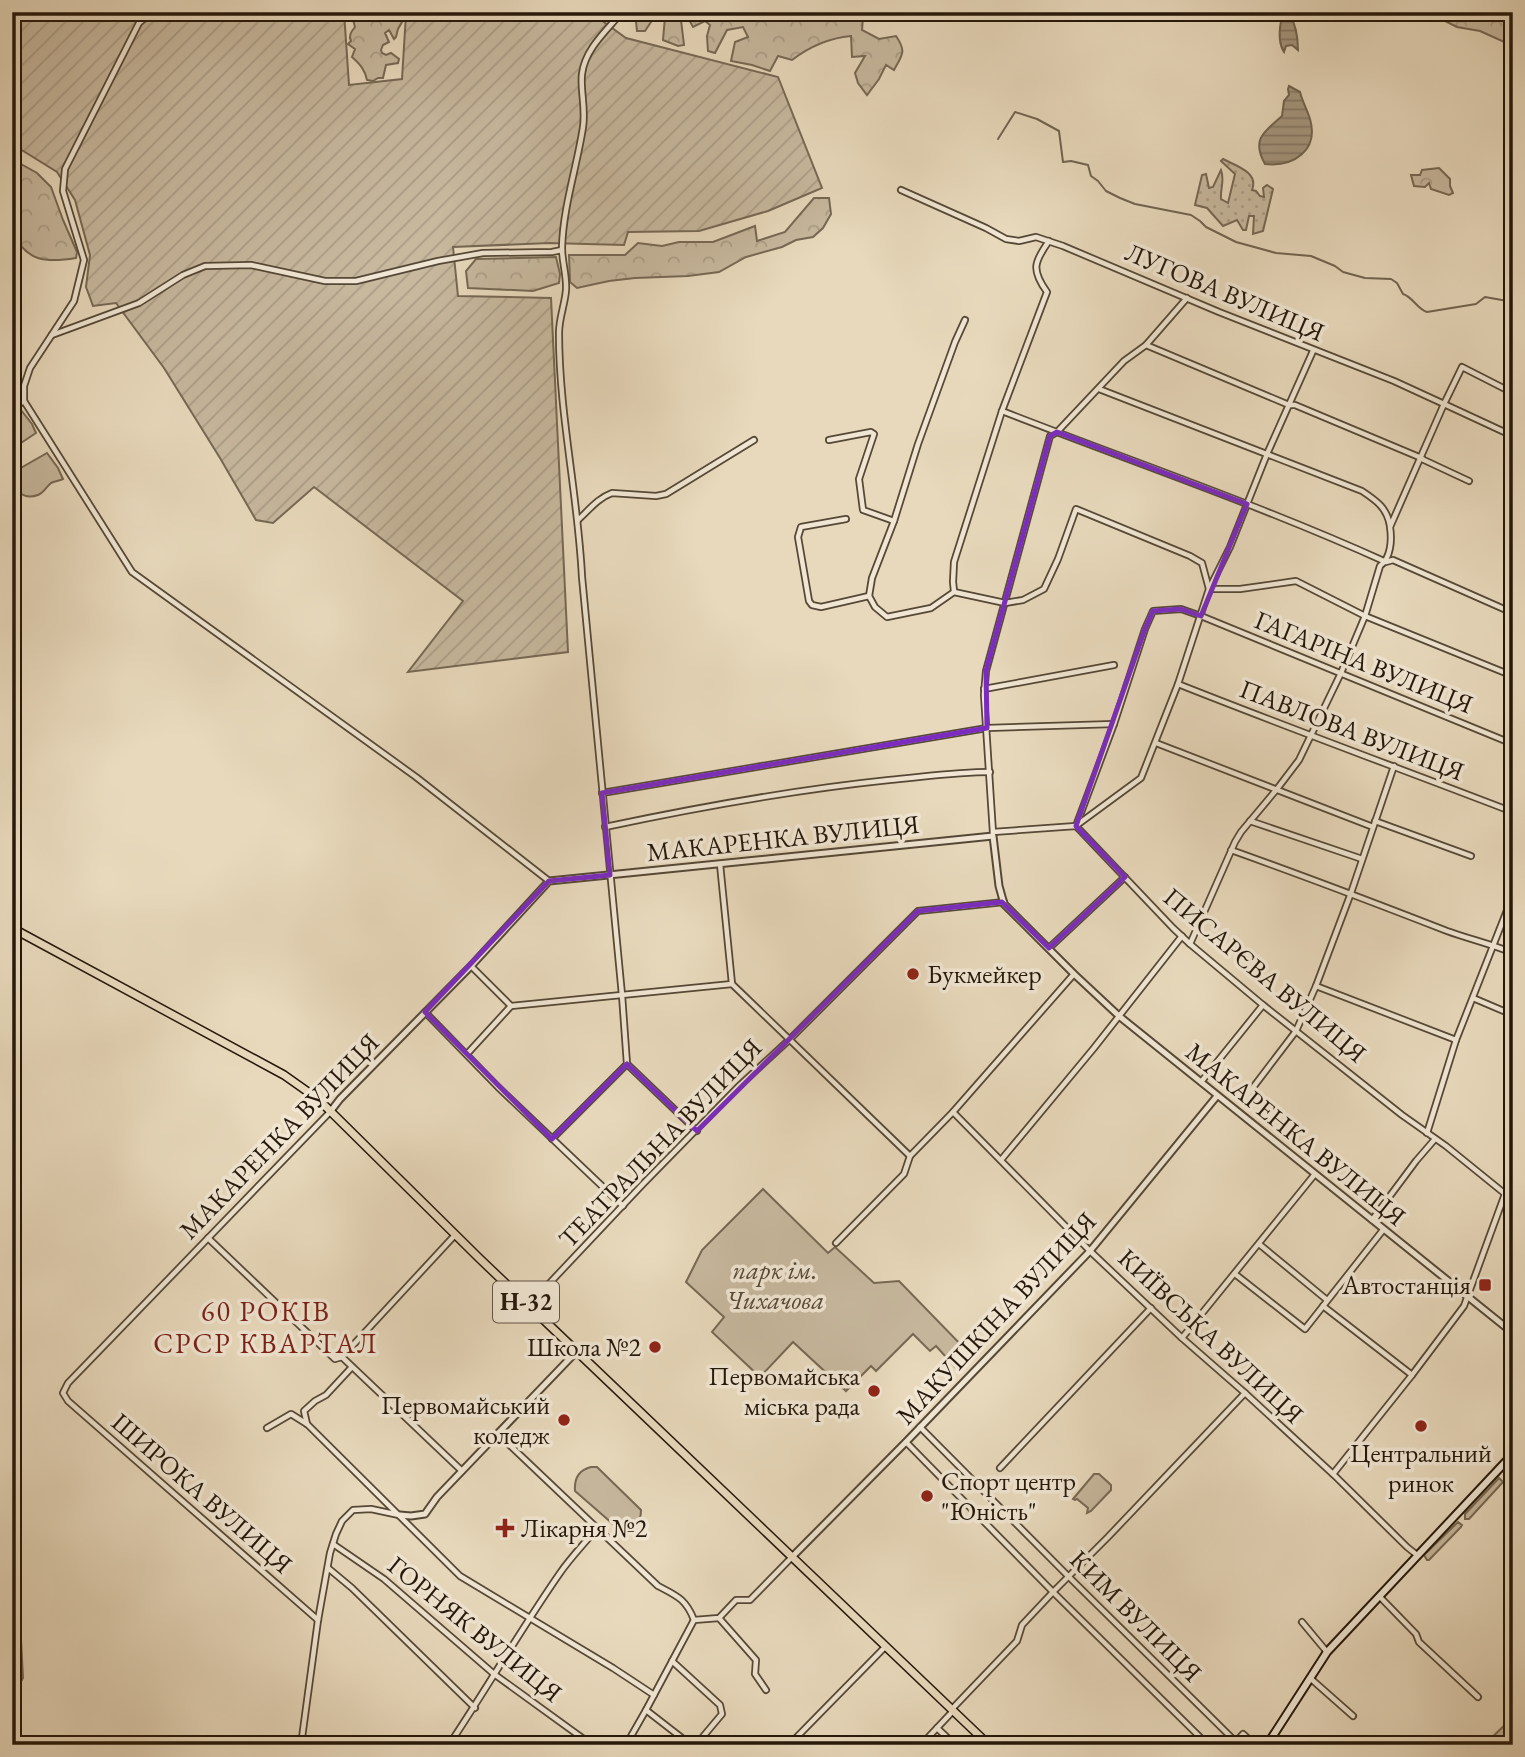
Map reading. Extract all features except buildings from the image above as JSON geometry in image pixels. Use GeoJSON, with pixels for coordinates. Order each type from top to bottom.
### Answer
{"type":"FeatureCollection","features":[{"type":"Feature","properties":{"kind":"main road","name":"Н-32"},"geometry":{"type":"LineString","coordinates":[[12,928],[284,1075],[318,1099],[455,1235],[989,1745]]}},
{"type":"Feature","properties":{"kind":"main road"},"geometry":{"type":"LineString","coordinates":[[1267,1745],[1327,1652],[1513,1454]]}},
{"type":"Feature","properties":{"kind":"street"},"geometry":{"type":"LineString","coordinates":[[152,12],[139,23],[65,169],[63,191],[84,260],[74,301],[30,369],[24,386],[24,401],[132,572],[416,777],[549,881]]}},
{"type":"Feature","properties":{"kind":"street"},"geometry":{"type":"LineString","coordinates":[[622,12],[593,47],[582,75],[584,125],[562,250],[566,289],[559,329],[560,358],[578,520],[627,1064],[697,1131]]}},
{"type":"Feature","properties":{"kind":"street","name":"ЛУГОВА ВУЛИЦЯ"},"geometry":{"type":"LineString","coordinates":[[901,190],[1006,239],[1019,241],[1036,237],[1102,261],[1129,275],[1313,351],[1394,381],[1513,436]]}},
{"type":"Feature","properties":{"kind":"street"},"geometry":{"type":"LineString","coordinates":[[954,592],[954,562],[1002,411],[1047,292],[1040,283],[1036,270],[1037,258],[1049,241]]}},
{"type":"Feature","properties":{"kind":"street"},"geometry":{"type":"LineString","coordinates":[[51,335],[139,303],[183,275],[205,266],[251,265],[325,281],[356,281],[484,253],[562,250]]}},
{"type":"Feature","properties":{"kind":"street"},"geometry":{"type":"LineString","coordinates":[[1004,902],[999,886],[993,834],[984,689],[986,671],[1050,436],[1099,390],[1124,362],[1146,345],[1187,299]]}},
{"type":"Feature","properties":{"kind":"street"},"geometry":{"type":"LineString","coordinates":[[965,320],[918,444],[894,521],[872,578],[869,596],[875,607],[887,617],[931,607],[954,592],[1005,603],[1023,600],[1045,589],[1076,509],[1202,563],[1209,589]]}},
{"type":"Feature","properties":{"kind":"street"},"geometry":{"type":"LineString","coordinates":[[1146,345],[1419,457],[1469,481]]}},
{"type":"Feature","properties":{"kind":"street"},"geometry":{"type":"LineString","coordinates":[[993,834],[1076,825],[1141,778],[1178,684],[1209,589],[1230,547],[1267,454],[1313,351]]}},
{"type":"Feature","properties":{"kind":"street"},"geometry":{"type":"LineString","coordinates":[[1390,527],[1419,457],[1462,367],[1513,393]]}},
{"type":"Feature","properties":{"kind":"street"},"geometry":{"type":"LineString","coordinates":[[1099,390],[1362,491],[1376,501],[1388,515],[1392,538],[1386,562]]}},
{"type":"Feature","properties":{"kind":"street"},"geometry":{"type":"LineString","coordinates":[[12,409],[24,401]]}},
{"type":"Feature","properties":{"kind":"street"},"geometry":{"type":"LineString","coordinates":[[1002,411],[1247,504],[1386,562]]}},
{"type":"Feature","properties":{"kind":"street"},"geometry":{"type":"LineString","coordinates":[[829,440],[870,432],[874,435],[859,479],[863,510],[894,521]]}},
{"type":"Feature","properties":{"kind":"street"},"geometry":{"type":"LineString","coordinates":[[578,520],[597,502],[612,493],[656,496],[666,494],[754,440]]}},
{"type":"Feature","properties":{"kind":"street"},"geometry":{"type":"LineString","coordinates":[[846,519],[801,527],[799,530],[809,601],[812,605],[821,607],[869,596]]}},
{"type":"Feature","properties":{"kind":"street"},"geometry":{"type":"LineString","coordinates":[[1190,944],[1241,832],[1299,760],[1311,737],[1365,616],[1380,566],[1393,560],[1513,613]]}},
{"type":"Feature","properties":{"kind":"street"},"geometry":{"type":"LineString","coordinates":[[1209,589],[1240,589],[1296,582],[1365,616],[1513,677]]}},
{"type":"Feature","properties":{"kind":"street","name":"ГАГАРІНА ВУЛИЦЯ"},"geometry":{"type":"LineString","coordinates":[[1114,724],[1153,611],[1181,609],[1513,744]]}},
{"type":"Feature","properties":{"kind":"street"},"geometry":{"type":"LineString","coordinates":[[984,689],[1114,664]]}},
{"type":"Feature","properties":{"kind":"street","name":"ПАВЛОВА ВУЛИЦЯ"},"geometry":{"type":"LineString","coordinates":[[1178,684],[1513,812]]}},
{"type":"Feature","properties":{"kind":"street"},"geometry":{"type":"LineString","coordinates":[[602,793],[986,728],[1114,724],[1076,825]]}},
{"type":"Feature","properties":{"kind":"street"},"geometry":{"type":"LineString","coordinates":[[1156,743],[1373,827]]}},
{"type":"Feature","properties":{"kind":"street"},"geometry":{"type":"LineString","coordinates":[[1245,1098],[1296,1031],[1351,893],[1394,766]]}},
{"type":"Feature","properties":{"kind":"street"},"geometry":{"type":"LineString","coordinates":[[605,827],[709,805],[829,786],[990,772]]}},
{"type":"Feature","properties":{"kind":"street"},"geometry":{"type":"LineString","coordinates":[[1250,821],[1362,859]]}},
{"type":"Feature","properties":{"kind":"street"},"geometry":{"type":"LineString","coordinates":[[1376,821],[1471,856]]}},
{"type":"Feature","properties":{"kind":"street","name":"ПИСАРЄВА ВУЛИЦЯ"},"geometry":{"type":"LineString","coordinates":[[1076,825],[1190,944],[1263,1005],[1504,1193]]}},
{"type":"Feature","properties":{"kind":"street","name":"МАКАРЕНКА ВУЛИЦЯ"},"geometry":{"type":"LineString","coordinates":[[63,1393],[68,1383],[471,966],[549,881],[993,834]]}},
{"type":"Feature","properties":{"kind":"street"},"geometry":{"type":"LineString","coordinates":[[1231,850],[1513,953]]}},
{"type":"Feature","properties":{"kind":"street"},"geometry":{"type":"LineString","coordinates":[[720,864],[732,984],[909,1156]]}},
{"type":"Feature","properties":{"kind":"street"},"geometry":{"type":"LineString","coordinates":[[1049,948],[1125,877]]}},
{"type":"Feature","properties":{"kind":"street"},"geometry":{"type":"LineString","coordinates":[[1427,1133],[1456,1040],[1513,895]]}},
{"type":"Feature","properties":{"kind":"street","name":"МАКАРЕНКА ВУЛИЦЯ"},"geometry":{"type":"LineString","coordinates":[[1004,902],[1119,1016],[1513,1333]]}},
{"type":"Feature","properties":{"kind":"street","name":"ТЕАТРАЛЬНА ВУЛИЦЯ"},"geometry":{"type":"LineString","coordinates":[[529,1305],[738,1087],[918,911],[1004,902]]}},
{"type":"Feature","properties":{"kind":"street"},"geometry":{"type":"LineString","coordinates":[[1001,1160],[1182,936]]}},
{"type":"Feature","properties":{"kind":"street"},"geometry":{"type":"LineString","coordinates":[[471,966],[511,1006]]}},
{"type":"Feature","properties":{"kind":"street"},"geometry":{"type":"LineString","coordinates":[[836,1242],[904,1174],[909,1156],[953,1112],[1074,974]]}},
{"type":"Feature","properties":{"kind":"street"},"geometry":{"type":"LineString","coordinates":[[467,1054],[511,1006],[732,984]]}},
{"type":"Feature","properties":{"kind":"street"},"geometry":{"type":"LineString","coordinates":[[1316,986],[1456,1040]]}},
{"type":"Feature","properties":{"kind":"street"},"geometry":{"type":"LineString","coordinates":[[1473,998],[1513,1015]]}},
{"type":"Feature","properties":{"kind":"street"},"geometry":{"type":"LineString","coordinates":[[1201,1082],[1263,1005]]}},
{"type":"Feature","properties":{"kind":"street"},"geometry":{"type":"LineString","coordinates":[[425,1012],[623,1206]]}},
{"type":"Feature","properties":{"kind":"street"},"geometry":{"type":"LineString","coordinates":[[552,1139],[627,1064]]}},
{"type":"Feature","properties":{"kind":"street","name":"МАКУШКІНА ВУЛИЦЯ"},"geometry":{"type":"LineString","coordinates":[[792,1557],[1090,1251],[1217,1096]]}},
{"type":"Feature","properties":{"kind":"street","name":"КИЇВСЬКА ВУЛИЦЯ"},"geometry":{"type":"LineString","coordinates":[[953,1112],[1090,1251],[1333,1474],[1417,1555]]}},
{"type":"Feature","properties":{"kind":"street"},"geometry":{"type":"LineString","coordinates":[[1372,1220],[1435,1139]]}},
{"type":"Feature","properties":{"kind":"street"},"geometry":{"type":"LineString","coordinates":[[1333,1474],[1464,1306],[1513,1172]]}},
{"type":"Feature","properties":{"kind":"street"},"geometry":{"type":"LineString","coordinates":[[1182,1338],[1315,1174]]}},
{"type":"Feature","properties":{"kind":"street"},"geometry":{"type":"LineString","coordinates":[[1235,1274],[1305,1329],[1383,1230]]}},
{"type":"Feature","properties":{"kind":"street"},"geometry":{"type":"LineString","coordinates":[[208,1238],[335,1359],[342,1357],[455,1235]]}},
{"type":"Feature","properties":{"kind":"street"},"geometry":{"type":"LineString","coordinates":[[1259,1244],[1327,1300]]}},
{"type":"Feature","properties":{"kind":"street"},"geometry":{"type":"LineString","coordinates":[[1323,1306],[1412,1376]]}},
{"type":"Feature","properties":{"kind":"street"},"geometry":{"type":"LineString","coordinates":[[1000,1468],[1151,1308]]}},
{"type":"Feature","properties":{"kind":"street"},"geometry":{"type":"LineString","coordinates":[[301,1745],[318,1620],[333,1544],[342,1521],[353,1510],[371,1508],[400,1515],[425,1514],[437,1497],[578,1351]]}},
{"type":"Feature","properties":{"kind":"street"},"geometry":{"type":"LineString","coordinates":[[342,1357],[462,1471]]}},
{"type":"Feature","properties":{"kind":"street"},"geometry":{"type":"LineString","coordinates":[[307,1424],[304,1411],[326,1395],[352,1367]]}},
{"type":"Feature","properties":{"kind":"street","name":"ШИРОКА ВУЛИЦЯ"},"geometry":{"type":"LineString","coordinates":[[63,1393],[68,1401],[318,1620]]}},
{"type":"Feature","properties":{"kind":"street"},"geometry":{"type":"LineString","coordinates":[[920,1745],[1017,1641],[1022,1625],[1245,1393]]}},
{"type":"Feature","properties":{"kind":"street"},"geometry":{"type":"LineString","coordinates":[[267,1428],[291,1413],[307,1424],[460,1576],[654,1695]]}},
{"type":"Feature","properties":{"kind":"street","name":"КИМ ВУЛИЦЯ"},"geometry":{"type":"LineString","coordinates":[[920,1427],[1235,1744]]}},
{"type":"Feature","properties":{"kind":"street"},"geometry":{"type":"LineString","coordinates":[[498,1434],[658,1586],[684,1601],[690,1609],[694,1620],[626,1745]]}},
{"type":"Feature","properties":{"kind":"street","name":"КИМ ВУЛИЦЯ"},"geometry":{"type":"LineString","coordinates":[[906,1442],[1208,1745]]}},
{"type":"Feature","properties":{"kind":"street"},"geometry":{"type":"LineString","coordinates":[[449,1745],[561,1572],[597,1528]]}},
{"type":"Feature","properties":{"kind":"street","name":"ГОРНЯК ВУЛИЦЯ"},"geometry":{"type":"LineString","coordinates":[[333,1544],[384,1578],[494,1674],[592,1745]]}},
{"type":"Feature","properties":{"kind":"street"},"geometry":{"type":"LineString","coordinates":[[694,1620],[719,1618],[736,1600],[750,1600],[792,1557]]}},
{"type":"Feature","properties":{"kind":"street"},"geometry":{"type":"LineString","coordinates":[[328,1568],[475,1708]]}},
{"type":"Feature","properties":{"kind":"street"},"geometry":{"type":"LineString","coordinates":[[1380,1597],[1416,1634],[1419,1643],[1478,1697]]}},
{"type":"Feature","properties":{"kind":"street"},"geometry":{"type":"LineString","coordinates":[[719,1618],[756,1660],[755,1674],[766,1690]]}},
{"type":"Feature","properties":{"kind":"street"},"geometry":{"type":"LineString","coordinates":[[1302,1622],[1327,1652]]}},
{"type":"Feature","properties":{"kind":"street"},"geometry":{"type":"LineString","coordinates":[[789,1745],[886,1646]]}},
{"type":"Feature","properties":{"kind":"street"},"geometry":{"type":"LineString","coordinates":[[646,1710],[693,1745],[722,1714],[720,1705],[672,1661]]}},
{"type":"Feature","properties":{"kind":"street"},"geometry":{"type":"LineString","coordinates":[[1309,1678],[1353,1716]]}},
{"type":"Feature","properties":{"kind":"street"},"geometry":{"type":"LineString","coordinates":[[937,1728],[955,1745]]}},
{"type":"Feature","properties":{"kind":"street"},"geometry":{"type":"LineString","coordinates":[[1235,1744],[1243,1734],[1255,1745]]}},
{"type":"Feature","properties":{"kind":"highlighted area"},"geometry":{"type":"Polygon","coordinates":[[[1057,432],[1247,504],[1201,616],[1181,609],[1153,611],[1076,826],[1125,877],[1049,948],[1002,902],[918,911],[697,1131],[627,1064],[552,1139],[425,1012],[549,881],[610,875],[602,793],[987,728],[986,671],[1050,436],[1057,432]]]}},
{"type":"Feature","properties":{"kind":"green space"},"geometry":{"type":"Polygon","coordinates":[[[12,12],[344,12],[349,85],[402,79],[406,14],[409,12],[590,12],[626,38],[778,77],[822,188],[768,211],[699,231],[628,232],[624,245],[549,243],[453,247],[458,296],[551,298],[568,652],[408,672],[463,601],[314,487],[273,523],[256,520],[164,368],[116,303],[93,306],[86,287],[90,255],[75,200],[57,172],[12,144],[12,12]]]}},
{"type":"Feature","properties":{"kind":"green space"},"geometry":{"type":"Polygon","coordinates":[[[351,12],[359,12],[361,17],[361,12],[392,12],[398,15],[402,22],[394,39],[389,30],[385,33],[389,42],[383,45],[382,53],[391,53],[399,59],[398,63],[386,65],[383,78],[367,80],[362,67],[352,57],[355,49],[348,44],[355,27],[351,12]]]}},
{"type":"Feature","properties":{"kind":"green space"},"geometry":{"type":"Polygon","coordinates":[[[635,12],[854,12],[863,18],[862,30],[879,39],[896,36],[902,53],[894,70],[886,65],[867,95],[858,83],[855,73],[865,56],[852,57],[851,36],[820,44],[792,60],[778,56],[770,71],[731,61],[735,42],[748,37],[743,27],[727,30],[715,53],[708,51],[707,36],[710,25],[705,21],[693,27],[687,16],[681,20],[684,45],[678,46],[663,40],[665,17],[655,16],[645,31],[637,31],[635,12]]]}},
{"type":"Feature","properties":{"kind":"green space"},"geometry":{"type":"Polygon","coordinates":[[[1427,12],[1513,12],[1513,46],[1480,31],[1457,27],[1427,12]]]}},
{"type":"Feature","properties":{"kind":"green space"},"geometry":{"type":"Polygon","coordinates":[[[12,159],[37,173],[51,187],[77,252],[76,258],[38,258],[24,249],[18,241],[12,231],[12,159]]]}},
{"type":"Feature","properties":{"kind":"green space"},"geometry":{"type":"Polygon","coordinates":[[[1223,159],[1249,174],[1252,190],[1260,196],[1264,197],[1263,188],[1267,185],[1273,189],[1263,231],[1253,234],[1254,216],[1249,216],[1246,230],[1243,230],[1237,220],[1223,226],[1207,208],[1195,205],[1202,175],[1206,174],[1209,188],[1213,187],[1221,170],[1221,199],[1228,203],[1235,174],[1221,161],[1223,159]]]}},
{"type":"Feature","properties":{"kind":"green space"},"geometry":{"type":"Polygon","coordinates":[[[1439,168],[1450,179],[1453,193],[1449,195],[1431,189],[1429,183],[1425,187],[1414,186],[1411,175],[1420,175],[1422,170],[1439,168]]]}},
{"type":"Feature","properties":{"kind":"green space"},"geometry":{"type":"Polygon","coordinates":[[[814,198],[829,198],[831,214],[823,228],[813,237],[746,257],[719,272],[635,278],[577,288],[570,282],[569,255],[625,255],[638,243],[662,246],[679,242],[713,242],[755,226],[757,241],[785,232],[814,198]]]}},
{"type":"Feature","properties":{"kind":"green space"},"geometry":{"type":"Polygon","coordinates":[[[556,257],[559,283],[533,291],[468,288],[466,271],[476,259],[556,257]]]}},
{"type":"Feature","properties":{"kind":"green space"},"geometry":{"type":"Polygon","coordinates":[[[21,410],[36,433],[12,449],[12,413],[21,410]]]}},
{"type":"Feature","properties":{"kind":"green space"},"geometry":{"type":"Polygon","coordinates":[[[47,453],[63,479],[51,483],[38,495],[23,495],[14,484],[12,473],[47,453]]]}},
{"type":"Feature","properties":{"kind":"green space","name":"парк ім. Чихачова"},"geometry":{"type":"Polygon","coordinates":[[[763,1189],[828,1253],[835,1247],[874,1283],[899,1281],[968,1352],[955,1367],[936,1346],[930,1351],[913,1334],[876,1371],[871,1366],[846,1391],[793,1342],[760,1377],[712,1332],[724,1317],[686,1282],[702,1250],[763,1189]]]}},
{"type":"Feature","properties":{"kind":"green space"},"geometry":{"type":"Polygon","coordinates":[[[591,1467],[597,1467],[641,1510],[640,1519],[633,1527],[621,1531],[575,1491],[578,1475],[591,1467]]]}},
{"type":"Feature","properties":{"kind":"green space"},"geometry":{"type":"Polygon","coordinates":[[[12,1471],[23,1678],[12,1697],[12,1471]]]}},
{"type":"Feature","properties":{"kind":"green space"},"geometry":{"type":"Polygon","coordinates":[[[1094,1474],[1099,1474],[1111,1485],[1111,1490],[1087,1513],[1088,1508],[1073,1499],[1094,1474]]]}},
{"type":"Feature","properties":{"kind":"green space"},"geometry":{"type":"Polygon","coordinates":[[[1499,1478],[1503,1482],[1469,1519],[1465,1519],[1465,1514],[1499,1478]]]}},
{"type":"Feature","properties":{"kind":"green space"},"geometry":{"type":"Polygon","coordinates":[[[1458,1522],[1461,1527],[1427,1560],[1424,1555],[1458,1522]]]}},
{"type":"Feature","properties":{"kind":"green space"},"geometry":{"type":"Polygon","coordinates":[[[1513,1717],[1513,1745],[1484,1745],[1513,1717]]]}},
{"type":"Feature","properties":{"kind":"shaded area"},"geometry":{"type":"Polygon","coordinates":[[[1276,12],[1289,12],[1296,31],[1298,50],[1292,45],[1286,46],[1284,52],[1280,37],[1281,21],[1276,12]]]}},
{"type":"Feature","properties":{"kind":"shaded area"},"geometry":{"type":"Polygon","coordinates":[[[1289,86],[1300,92],[1310,119],[1311,140],[1302,154],[1294,159],[1286,163],[1265,164],[1259,142],[1265,132],[1282,116],[1289,86]]]}},
{"type":"Feature","properties":{"kind":"waterway"},"geometry":{"type":"LineString","coordinates":[[998,139],[1015,112],[1037,119],[1059,131],[1063,162],[1088,165],[1091,176],[1106,191],[1120,198],[1135,204],[1191,215],[1206,227],[1236,242],[1276,253],[1311,256],[1343,272],[1365,278],[1391,279],[1397,283],[1403,294],[1427,312],[1476,304],[1485,297],[1513,302]]}},
{"type":"Feature","properties":{"kind":"place","name":"Букмейкер"},"geometry":{"type":"Point","coordinates":[913,974]}},
{"type":"Feature","properties":{"kind":"place","name":"Автостанція"},"geometry":{"type":"Point","coordinates":[1485,1285]}},
{"type":"Feature","properties":{"kind":"place","name":"Школа №2"},"geometry":{"type":"Point","coordinates":[655,1347]}},
{"type":"Feature","properties":{"kind":"place","name":"Первомайська міська рада"},"geometry":{"type":"Point","coordinates":[874,1391]}},
{"type":"Feature","properties":{"kind":"place","name":"Первомайський коледж"},"geometry":{"type":"Point","coordinates":[564,1420]}},
{"type":"Feature","properties":{"kind":"place","name":"Центральний ринок"},"geometry":{"type":"Point","coordinates":[1421,1426]}},
{"type":"Feature","properties":{"kind":"place","name":"Спорт центр \"Юність\""},"geometry":{"type":"Point","coordinates":[927,1496]}},
{"type":"Feature","properties":{"kind":"place","name":"Лікарня №2"},"geometry":{"type":"Point","coordinates":[505,1528]}},
{"type":"Feature","properties":{"kind":"district","name":"60 РОКІВ СРСР КВАРТАЛ"},"geometry":{"type":"Point","coordinates":[266,1327]}}]}
